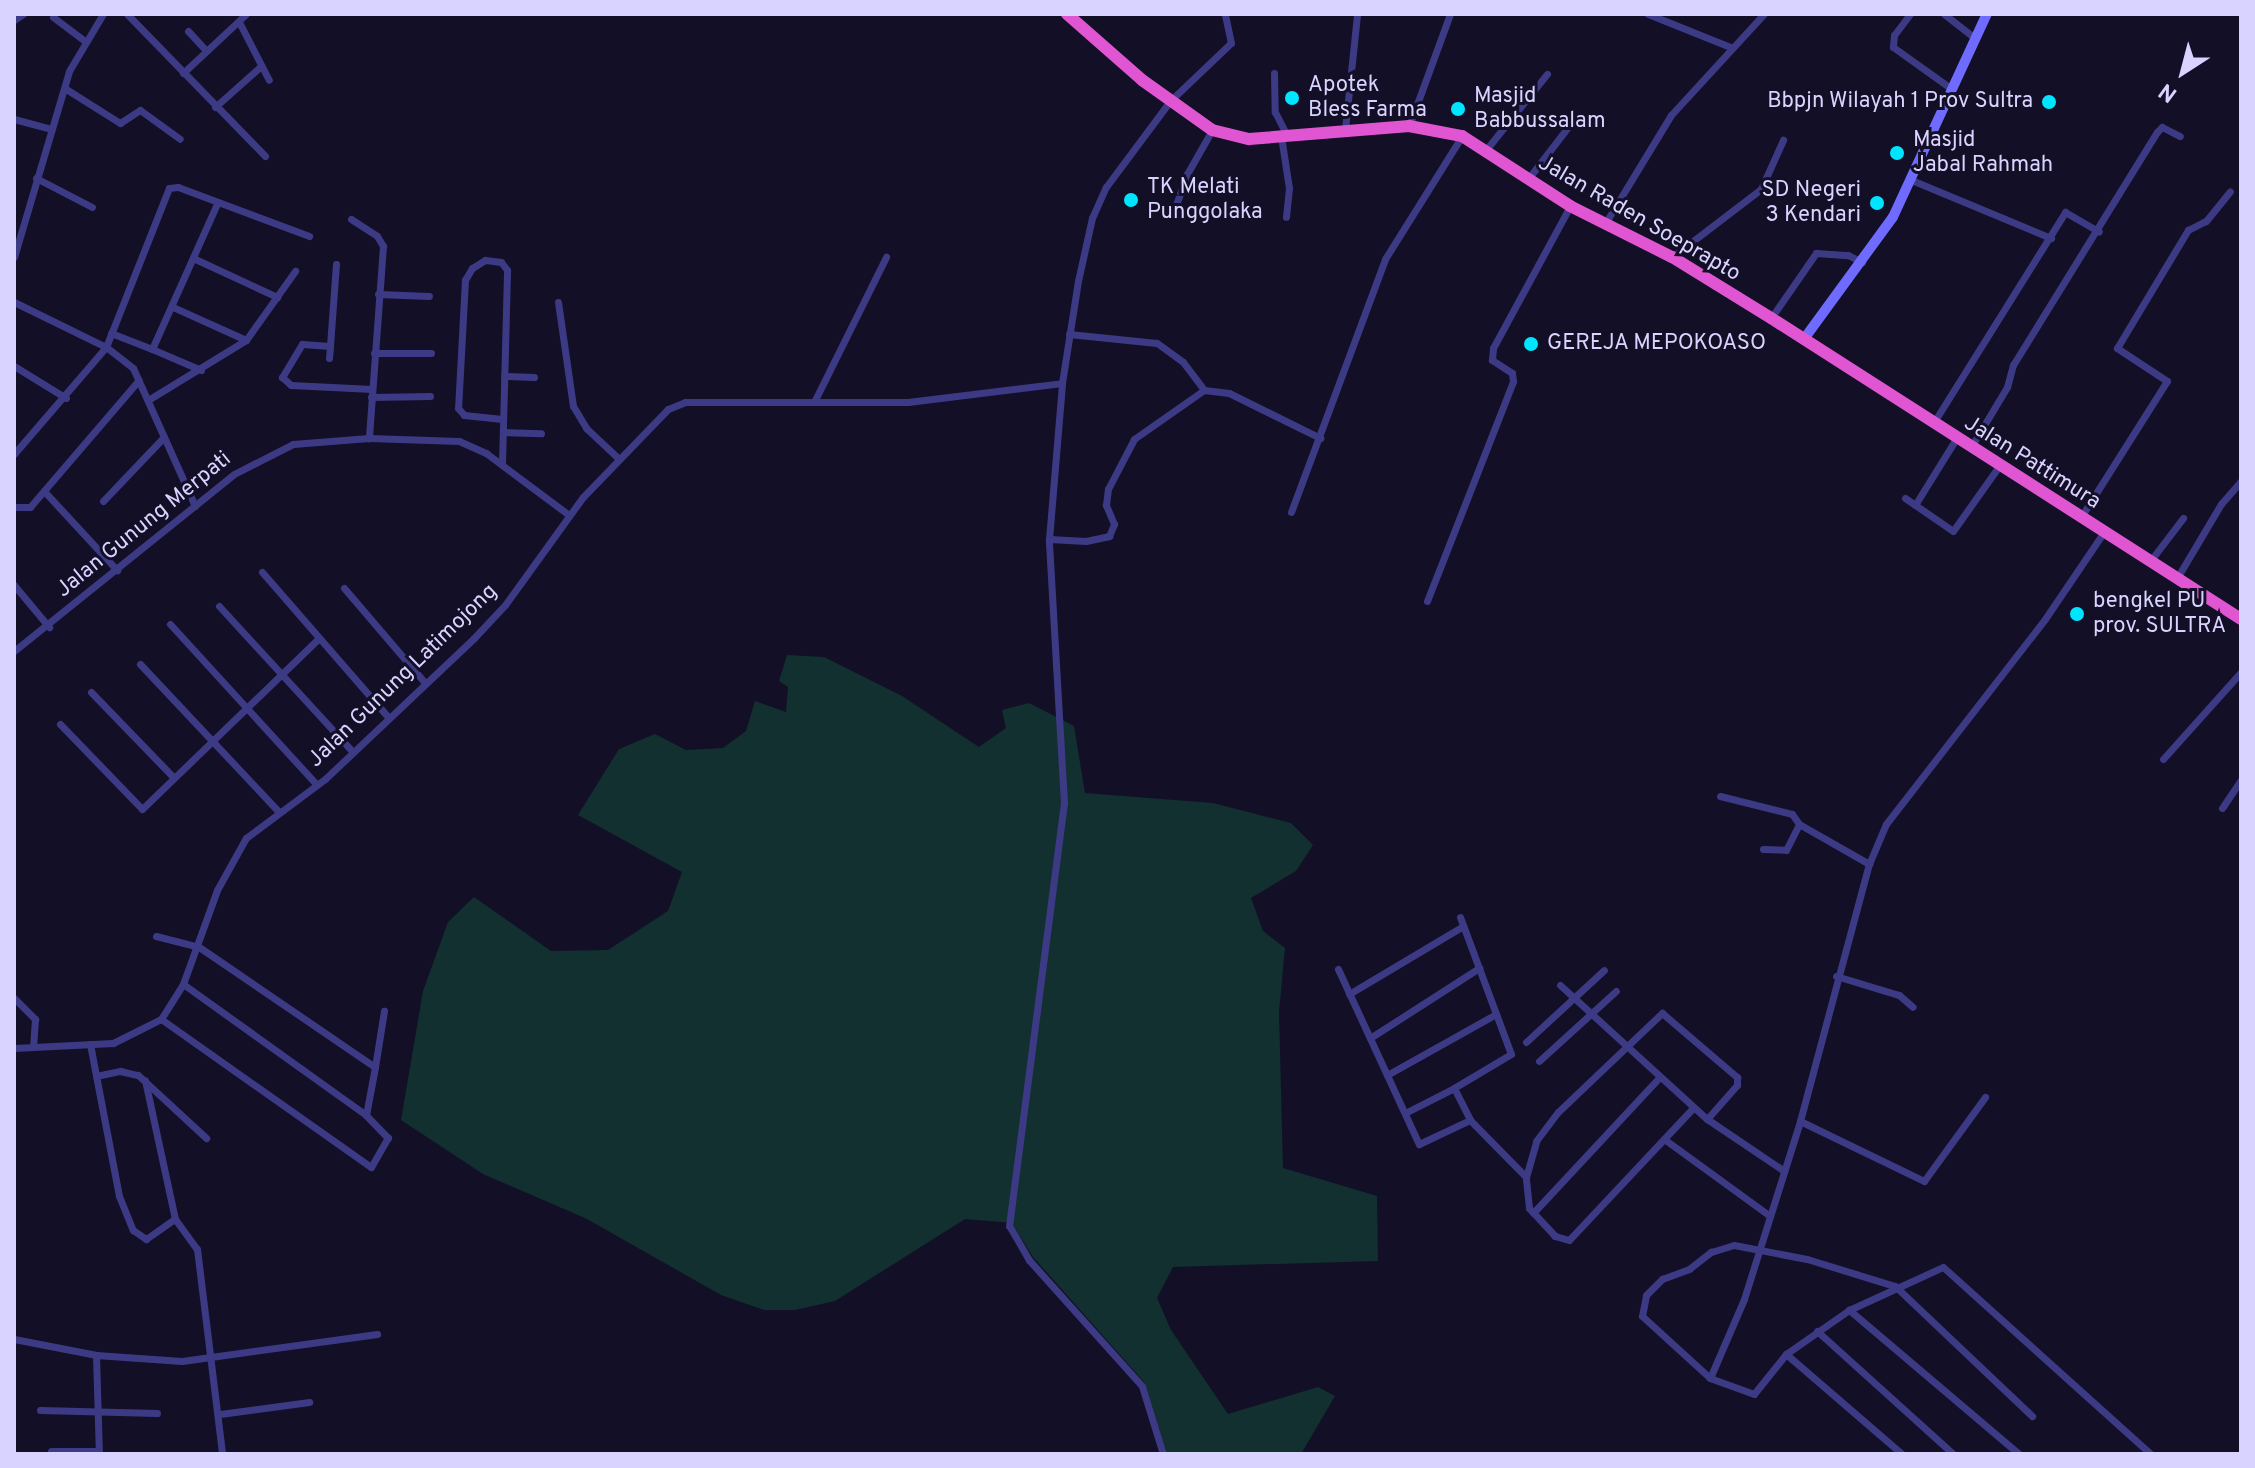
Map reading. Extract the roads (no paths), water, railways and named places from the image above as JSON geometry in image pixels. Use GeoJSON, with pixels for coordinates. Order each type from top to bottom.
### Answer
{"type":"FeatureCollection","features":[{"type":"Feature","properties":{"kind":"highway","name":"Jalan Raden Soeprapto"},"geometry":{"type":"LineString","coordinates":[[1067,14],[1170,101],[1212,130],[1249,139],[1409,126],[1462,136],[1570,206],[1672,257],[1804,339]]}},
{"type":"Feature","properties":{"kind":"highway","name":"Jalan Pattimura"},"geometry":{"type":"LineString","coordinates":[[1804,339],[2241,619]]}},
{"type":"Feature","properties":{"kind":"main road"},"geometry":{"type":"LineString","coordinates":[[1804,339],[1864,263],[1893,217],[1949,87],[1987,14]]}},
{"type":"Feature","properties":{"kind":"street"},"geometry":{"type":"LineString","coordinates":[[14,20],[23,14]]}},
{"type":"Feature","properties":{"kind":"street"},"geometry":{"type":"LineString","coordinates":[[14,257],[66,89],[84,40],[103,14]]}},
{"type":"Feature","properties":{"kind":"street"},"geometry":{"type":"LineString","coordinates":[[127,14],[265,156]]}},
{"type":"Feature","properties":{"kind":"street"},"geometry":{"type":"LineString","coordinates":[[183,73],[205,49],[246,14]]}},
{"type":"Feature","properties":{"kind":"street"},"geometry":{"type":"LineString","coordinates":[[1163,1454],[1142,1386],[1029,1260],[1009,1226],[1064,803],[1049,539],[1069,334],[1098,202],[1170,101],[1231,43],[1225,14]]}},
{"type":"Feature","properties":{"kind":"street"},"geometry":{"type":"LineString","coordinates":[[1345,129],[1357,14]]}},
{"type":"Feature","properties":{"kind":"street"},"geometry":{"type":"LineString","coordinates":[[1409,126],[1450,14]]}},
{"type":"Feature","properties":{"kind":"street"},"geometry":{"type":"LineString","coordinates":[[1648,14],[1730,47]]}},
{"type":"Feature","properties":{"kind":"street"},"geometry":{"type":"LineString","coordinates":[[1606,222],[1671,115],[1730,47],[1764,14]]}},
{"type":"Feature","properties":{"kind":"street"},"geometry":{"type":"LineString","coordinates":[[1910,14],[1894,35],[1893,47],[1949,87]]}},
{"type":"Feature","properties":{"kind":"street"},"geometry":{"type":"LineString","coordinates":[[1944,14],[1975,38]]}},
{"type":"Feature","properties":{"kind":"street"},"geometry":{"type":"LineString","coordinates":[[53,17],[84,40]]}},
{"type":"Feature","properties":{"kind":"street"},"geometry":{"type":"LineString","coordinates":[[239,22],[269,80]]}},
{"type":"Feature","properties":{"kind":"street"},"geometry":{"type":"LineString","coordinates":[[188,31],[205,49]]}},
{"type":"Feature","properties":{"kind":"street"},"geometry":{"type":"LineString","coordinates":[[215,107],[261,66]]}},
{"type":"Feature","properties":{"kind":"street"},"geometry":{"type":"LineString","coordinates":[[1274,73],[1275,112],[1284,136],[1286,217]]}},
{"type":"Feature","properties":{"kind":"street"},"geometry":{"type":"LineString","coordinates":[[1485,151],[1547,74]]}},
{"type":"Feature","properties":{"kind":"street"},"geometry":{"type":"LineString","coordinates":[[66,89],[120,123],[140,110],[180,139]]}},
{"type":"Feature","properties":{"kind":"street"},"geometry":{"type":"LineString","coordinates":[[14,119],[52,129]]}},
{"type":"Feature","properties":{"kind":"street"},"geometry":{"type":"LineString","coordinates":[[1528,180],[1568,127]]}},
{"type":"Feature","properties":{"kind":"street"},"geometry":{"type":"LineString","coordinates":[[1971,447],[2007,387],[2013,365],[2099,232],[2160,127],[2180,136]]}},
{"type":"Feature","properties":{"kind":"street"},"geometry":{"type":"LineString","coordinates":[[1172,216],[1187,174],[1212,130]]}},
{"type":"Feature","properties":{"kind":"street"},"geometry":{"type":"LineString","coordinates":[[1291,512],[1385,259],[1462,136]]}},
{"type":"Feature","properties":{"kind":"street"},"geometry":{"type":"LineString","coordinates":[[1672,257],[1761,189],[1783,140]]}},
{"type":"Feature","properties":{"kind":"street"},"geometry":{"type":"LineString","coordinates":[[36,178],[92,207]]}},
{"type":"Feature","properties":{"kind":"street"},"geometry":{"type":"LineString","coordinates":[[1909,179],[2051,238]]}},
{"type":"Feature","properties":{"kind":"street"},"geometry":{"type":"LineString","coordinates":[[14,454],[66,398],[106,347],[171,185],[309,236]]}},
{"type":"Feature","properties":{"kind":"street"},"geometry":{"type":"LineString","coordinates":[[2081,517],[2167,381],[2117,348],[2188,230],[2211,216],[2230,191]]}},
{"type":"Feature","properties":{"kind":"street"},"geometry":{"type":"LineString","coordinates":[[152,349],[217,204]]}},
{"type":"Feature","properties":{"kind":"street"},"geometry":{"type":"LineString","coordinates":[[1427,601],[1513,381],[1512,373],[1492,360],[1493,348],[1570,206]]}},
{"type":"Feature","properties":{"kind":"street"},"geometry":{"type":"LineString","coordinates":[[1933,424],[2065,212],[2099,232]]}},
{"type":"Feature","properties":{"kind":"street"},"geometry":{"type":"LineString","coordinates":[[351,219],[382,242],[369,438]]}},
{"type":"Feature","properties":{"kind":"street"},"geometry":{"type":"LineString","coordinates":[[1771,318],[1816,253],[1848,255],[1864,263]]}},
{"type":"Feature","properties":{"kind":"street"},"geometry":{"type":"LineString","coordinates":[[815,400],[886,257]]}},
{"type":"Feature","properties":{"kind":"street"},"geometry":{"type":"LineString","coordinates":[[193,258],[277,297]]}},
{"type":"Feature","properties":{"kind":"street"},"geometry":{"type":"LineString","coordinates":[[502,419],[464,415],[458,408],[465,280],[472,268],[485,260],[501,262],[507,270],[502,464]]}},
{"type":"Feature","properties":{"kind":"street"},"geometry":{"type":"LineString","coordinates":[[329,358],[336,264]]}},
{"type":"Feature","properties":{"kind":"street"},"geometry":{"type":"LineString","coordinates":[[148,400],[246,340],[295,271]]}},
{"type":"Feature","properties":{"kind":"street"},"geometry":{"type":"LineString","coordinates":[[378,294],[429,296]]}},
{"type":"Feature","properties":{"kind":"street"},"geometry":{"type":"LineString","coordinates":[[14,302],[127,360],[139,380],[195,506]]}},
{"type":"Feature","properties":{"kind":"street"},"geometry":{"type":"LineString","coordinates":[[558,302],[573,406],[586,428],[617,457]]}},
{"type":"Feature","properties":{"kind":"street"},"geometry":{"type":"LineString","coordinates":[[173,307],[246,340]]}},
{"type":"Feature","properties":{"kind":"street"},"geometry":{"type":"LineString","coordinates":[[111,333],[201,370]]}},
{"type":"Feature","properties":{"kind":"street"},"geometry":{"type":"LineString","coordinates":[[1069,334],[1157,343],[1183,362],[1204,390]]}},
{"type":"Feature","properties":{"kind":"street"},"geometry":{"type":"LineString","coordinates":[[330,346],[299,346],[283,369],[285,382],[371,393],[430,396]]}},
{"type":"Feature","properties":{"kind":"street"},"geometry":{"type":"LineString","coordinates":[[374,353],[431,353]]}},
{"type":"Feature","properties":{"kind":"street"},"geometry":{"type":"LineString","coordinates":[[14,366],[66,398]]}},
{"type":"Feature","properties":{"kind":"street"},"geometry":{"type":"LineString","coordinates":[[504,376],[534,377]]}},
{"type":"Feature","properties":{"kind":"street"},"geometry":{"type":"LineString","coordinates":[[14,507],[30,507],[139,380]]}},
{"type":"Feature","properties":{"kind":"street","name":"Jalan Gunung Latimojong"},"geometry":{"type":"LineString","coordinates":[[14,1048],[125,1040],[161,1019],[183,984],[199,947],[217,890],[246,838],[317,785],[505,605],[569,515],[617,457],[668,409],[685,402],[908,402],[1062,383]]}},
{"type":"Feature","properties":{"kind":"street"},"geometry":{"type":"LineString","coordinates":[[1049,539],[1086,541],[1109,536],[1114,524],[1106,497],[1134,439],[1204,390],[1229,393],[1320,438]]}},
{"type":"Feature","properties":{"kind":"street"},"geometry":{"type":"LineString","coordinates":[[503,432],[541,433]]}},
{"type":"Feature","properties":{"kind":"street"},"geometry":{"type":"LineString","coordinates":[[103,501],[164,437]]}},
{"type":"Feature","properties":{"kind":"street"},"geometry":{"type":"LineString","coordinates":[[1915,505],[1956,439]]}},
{"type":"Feature","properties":{"kind":"street","name":"Jalan Gunung Merpati"},"geometry":{"type":"LineString","coordinates":[[14,651],[49,627],[234,474],[278,448],[312,440],[459,441],[502,464],[569,515]]}},
{"type":"Feature","properties":{"kind":"street"},"geometry":{"type":"LineString","coordinates":[[1905,498],[1953,531],[1999,466]]}},
{"type":"Feature","properties":{"kind":"street"},"geometry":{"type":"LineString","coordinates":[[2177,578],[2221,504],[2241,481]]}},
{"type":"Feature","properties":{"kind":"street"},"geometry":{"type":"LineString","coordinates":[[44,491],[117,570]]}},
{"type":"Feature","properties":{"kind":"street"},"geometry":{"type":"LineString","coordinates":[[2151,560],[2183,518]]}},
{"type":"Feature","properties":{"kind":"street"},"geometry":{"type":"LineString","coordinates":[[1710,1378],[1736,1322],[1800,1121],[1836,976],[1869,864],[1895,811],[2045,619],[2104,532]]}},
{"type":"Feature","properties":{"kind":"street"},"geometry":{"type":"LineString","coordinates":[[262,572],[388,717]]}},
{"type":"Feature","properties":{"kind":"street"},"geometry":{"type":"LineString","coordinates":[[14,585],[49,627]]}},
{"type":"Feature","properties":{"kind":"street"},"geometry":{"type":"LineString","coordinates":[[344,588],[425,683]]}},
{"type":"Feature","properties":{"kind":"street"},"geometry":{"type":"LineString","coordinates":[[219,606],[353,752]]}},
{"type":"Feature","properties":{"kind":"street"},"geometry":{"type":"LineString","coordinates":[[170,624],[317,785]]}},
{"type":"Feature","properties":{"kind":"street"},"geometry":{"type":"LineString","coordinates":[[60,724],[142,809],[210,738],[319,638]]}},
{"type":"Feature","properties":{"kind":"street"},"geometry":{"type":"LineString","coordinates":[[140,664],[279,812]]}},
{"type":"Feature","properties":{"kind":"street"},"geometry":{"type":"LineString","coordinates":[[2163,759],[2241,672]]}},
{"type":"Feature","properties":{"kind":"street"},"geometry":{"type":"LineString","coordinates":[[91,692],[172,776]]}},
{"type":"Feature","properties":{"kind":"street"},"geometry":{"type":"LineString","coordinates":[[2222,808],[2241,780]]}},
{"type":"Feature","properties":{"kind":"street"},"geometry":{"type":"LineString","coordinates":[[1720,796],[1786,811],[1799,824],[1869,864]]}},
{"type":"Feature","properties":{"kind":"street"},"geometry":{"type":"LineString","coordinates":[[1763,849],[1786,850],[1799,824]]}},
{"type":"Feature","properties":{"kind":"street"},"geometry":{"type":"LineString","coordinates":[[1349,994],[1462,922],[1511,1054],[1405,1113]]}},
{"type":"Feature","properties":{"kind":"street"},"geometry":{"type":"LineString","coordinates":[[156,936],[199,947],[375,1067]]}},
{"type":"Feature","properties":{"kind":"street"},"geometry":{"type":"LineString","coordinates":[[1370,1038],[1479,968]]}},
{"type":"Feature","properties":{"kind":"street"},"geometry":{"type":"LineString","coordinates":[[1338,969],[1419,1144],[1470,1120]]}},
{"type":"Feature","properties":{"kind":"street"},"geometry":{"type":"LineString","coordinates":[[1526,1042],[1604,970]]}},
{"type":"Feature","properties":{"kind":"street"},"geometry":{"type":"LineString","coordinates":[[1836,976],[1899,995],[1913,1007]]}},
{"type":"Feature","properties":{"kind":"street"},"geometry":{"type":"LineString","coordinates":[[161,1019],[371,1167],[388,1138],[366,1115],[183,984]]}},
{"type":"Feature","properties":{"kind":"street"},"geometry":{"type":"LineString","coordinates":[[1560,985],[1693,1108],[1784,1171]]}},
{"type":"Feature","properties":{"kind":"street"},"geometry":{"type":"LineString","coordinates":[[1539,1061],[1616,991]]}},
{"type":"Feature","properties":{"kind":"street"},"geometry":{"type":"LineString","coordinates":[[14,998],[35,1019],[33,1046]]}},
{"type":"Feature","properties":{"kind":"street"},"geometry":{"type":"LineString","coordinates":[[366,1115],[384,1011]]}},
{"type":"Feature","properties":{"kind":"street"},"geometry":{"type":"LineString","coordinates":[[1693,1108],[1569,1240],[1555,1236],[1533,1213],[1526,1177],[1536,1141],[1558,1112],[1662,1013],[1737,1077],[1737,1085],[1707,1119]]}},
{"type":"Feature","properties":{"kind":"street"},"geometry":{"type":"LineString","coordinates":[[1387,1075],[1496,1014]]}},
{"type":"Feature","properties":{"kind":"street"},"geometry":{"type":"LineString","coordinates":[[90,1044],[119,1196],[133,1230],[146,1239],[175,1219]]}},
{"type":"Feature","properties":{"kind":"street"},"geometry":{"type":"LineString","coordinates":[[96,1076],[127,1071],[145,1080],[206,1138]]}},
{"type":"Feature","properties":{"kind":"street"},"geometry":{"type":"LineString","coordinates":[[1533,1213],[1660,1077]]}},
{"type":"Feature","properties":{"kind":"street"},"geometry":{"type":"LineString","coordinates":[[145,1080],[175,1219],[197,1249],[220,1414],[222,1454]]}},
{"type":"Feature","properties":{"kind":"street"},"geometry":{"type":"LineString","coordinates":[[1454,1088],[1470,1120],[1526,1177]]}},
{"type":"Feature","properties":{"kind":"street"},"geometry":{"type":"LineString","coordinates":[[1800,1121],[1924,1181],[1985,1097]]}},
{"type":"Feature","properties":{"kind":"street"},"geometry":{"type":"LineString","coordinates":[[1664,1139],[1770,1216]]}},
{"type":"Feature","properties":{"kind":"street"},"geometry":{"type":"LineString","coordinates":[[2032,1416],[1895,1286],[1760,1249],[1734,1245],[1711,1252],[1689,1269],[1662,1279],[1646,1295],[1642,1316],[1710,1378],[1754,1394],[1786,1354],[1817,1331],[1895,1286],[1943,1267],[2151,1454]]}},
{"type":"Feature","properties":{"kind":"street"},"geometry":{"type":"LineString","coordinates":[[1849,1310],[2019,1454]]}},
{"type":"Feature","properties":{"kind":"street"},"geometry":{"type":"LineString","coordinates":[[1817,1331],[1953,1454]]}},
{"type":"Feature","properties":{"kind":"street"},"geometry":{"type":"LineString","coordinates":[[14,1339],[96,1355],[210,1358],[377,1334]]}},
{"type":"Feature","properties":{"kind":"street"},"geometry":{"type":"LineString","coordinates":[[1786,1354],[1902,1454]]}},
{"type":"Feature","properties":{"kind":"street"},"geometry":{"type":"LineString","coordinates":[[51,1451],[98,1452],[96,1355]]}},
{"type":"Feature","properties":{"kind":"street"},"geometry":{"type":"LineString","coordinates":[[220,1414],[309,1402]]}},
{"type":"Feature","properties":{"kind":"street"},"geometry":{"type":"LineString","coordinates":[[40,1410],[157,1413]]}},
{"type":"Feature","properties":{"kind":"place","name":"Apotek Bless Farma"},"geometry":{"type":"Point","coordinates":[1292,98]}},
{"type":"Feature","properties":{"kind":"place","name":"Bbpjn Wilayah 1 Prov Sultra"},"geometry":{"type":"Point","coordinates":[2049,102]}},
{"type":"Feature","properties":{"kind":"place","name":"Masjid Babbussalam"},"geometry":{"type":"Point","coordinates":[1458,109]}},
{"type":"Feature","properties":{"kind":"place","name":"Masjid Jabal Rahmah"},"geometry":{"type":"Point","coordinates":[1897,153]}},
{"type":"Feature","properties":{"kind":"place","name":"TK Melati Punggolaka"},"geometry":{"type":"Point","coordinates":[1131,200]}},
{"type":"Feature","properties":{"kind":"place","name":"SD Negeri 3 Kendari"},"geometry":{"type":"Point","coordinates":[1877,203]}},
{"type":"Feature","properties":{"kind":"place","name":"GEREJA MEPOKOASO"},"geometry":{"type":"Point","coordinates":[1531,344]}},
{"type":"Feature","properties":{"kind":"place","name":"bengkel PU prov. SULTRA"},"geometry":{"type":"Point","coordinates":[2077,614]}}]}
